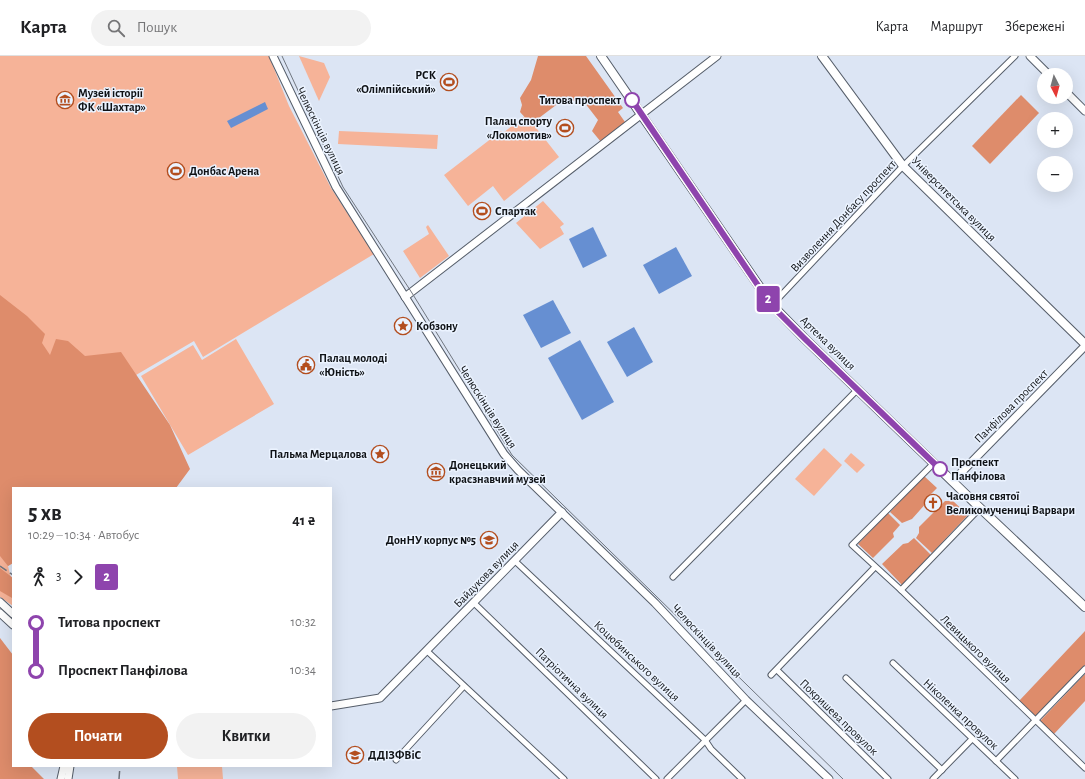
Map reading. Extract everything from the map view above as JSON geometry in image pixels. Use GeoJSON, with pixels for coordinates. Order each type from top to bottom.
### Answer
{"type":"FeatureCollection","features":[{"type":"Feature","properties":{"kind":"main road","name":"Челюскінців вулиця"},"geometry":{"type":"LineString","coordinates":[[273,56],[285,84],[336,187],[504,454],[518,470],[655,603],[746,700],[829,779]]}},
{"type":"Feature","properties":{"kind":"main road","name":"Артема вулиця"},"geometry":{"type":"LineString","coordinates":[[601,56],[772,306],[980,508],[1085,607]]}},
{"type":"Feature","properties":{"kind":"main road"},"geometry":{"type":"LineString","coordinates":[[406,298],[717,56]]}},
{"type":"Feature","properties":{"kind":"main road","name":"Університетська вулиця"},"geometry":{"type":"LineString","coordinates":[[822,56],[903,166],[1085,345]]}},
{"type":"Feature","properties":{"kind":"main road"},"geometry":{"type":"LineString","coordinates":[[1030,56],[1042,68]]}},
{"type":"Feature","properties":{"kind":"main road"},"geometry":{"type":"LineString","coordinates":[[1073,99],[1085,110]]}},
{"type":"Feature","properties":{"kind":"main road","name":"Панфілова проспект"},"geometry":{"type":"LineString","coordinates":[[953,481],[1085,345]]}},
{"type":"Feature","properties":{"kind":"main road","name":"Байдукова вулиця"},"geometry":{"type":"LineString","coordinates":[[332,706],[380,698],[562,512]]}},
{"type":"Feature","properties":{"kind":"main road"},"geometry":{"type":"LineString","coordinates":[[0,602],[12,613]]}},
{"type":"Feature","properties":{"kind":"main road"},"geometry":{"type":"LineString","coordinates":[[0,613],[12,624]]}},
{"type":"Feature","properties":{"kind":"main road"},"geometry":{"type":"LineString","coordinates":[[61,779],[64,767]]}},
{"type":"Feature","properties":{"kind":"main road"},"geometry":{"type":"LineString","coordinates":[[68,779],[70,767]]}},
{"type":"Feature","properties":{"kind":"street","name":"Визволення Донбасу проспект"},"geometry":{"type":"LineString","coordinates":[[772,306],[903,166],[1014,56]]}},
{"type":"Feature","properties":{"kind":"street"},"geometry":{"type":"LineString","coordinates":[[673,576],[858,389]]}},
{"type":"Feature","properties":{"kind":"street","name":"Левицького вулиця"},"geometry":{"type":"LineString","coordinates":[[934,463],[852,545],[901,590],[1085,768]]}},
{"type":"Feature","properties":{"kind":"street"},"geometry":{"type":"LineString","coordinates":[[901,590],[980,508]]}},
{"type":"Feature","properties":{"kind":"street","name":"Коцюбинського вулиця"},"geometry":{"type":"LineString","coordinates":[[515,561],[705,740],[711,749],[742,779]]}},
{"type":"Feature","properties":{"kind":"street"},"geometry":{"type":"LineString","coordinates":[[771,675],[875,567]]}},
{"type":"Feature","properties":{"kind":"street","name":"Патріотична вулиця"},"geometry":{"type":"LineString","coordinates":[[474,603],[656,779]]}},
{"type":"Feature","properties":{"kind":"street"},"geometry":{"type":"LineString","coordinates":[[427,651],[564,779]]}},
{"type":"Feature","properties":{"kind":"street","name":"Ніколенка провулок"},"geometry":{"type":"LineString","coordinates":[[893,663],[1015,779]]}},
{"type":"Feature","properties":{"kind":"street"},"geometry":{"type":"LineString","coordinates":[[996,761],[1085,669]]}},
{"type":"Feature","properties":{"kind":"street","name":"Покришева провулок"},"geometry":{"type":"LineString","coordinates":[[777,670],[888,779]]}},
{"type":"Feature","properties":{"kind":"street"},"geometry":{"type":"LineString","coordinates":[[846,678],[942,770]]}},
{"type":"Feature","properties":{"kind":"street"},"geometry":{"type":"LineString","coordinates":[[396,760],[464,686]]}},
{"type":"Feature","properties":{"kind":"street"},"geometry":{"type":"LineString","coordinates":[[667,779],[746,700]]}},
{"type":"Feature","properties":{"kind":"street"},"geometry":{"type":"LineString","coordinates":[[933,779],[972,739]]}},
{"type":"Feature","properties":{"kind":"shaded area"},"geometry":{"type":"Polygon","coordinates":[[[0,56],[269,56],[289,106],[331,188],[374,254],[203,357],[194,341],[119,385],[14,487],[12,487],[12,564],[8,566],[12,582],[12,605],[0,597],[0,56]]]}},
{"type":"Feature","properties":{"kind":"shaded area"},"geometry":{"type":"Polygon","coordinates":[[[299,56],[324,63],[330,77],[319,101],[299,56]]]}},
{"type":"Feature","properties":{"kind":"shaded area"},"geometry":{"type":"Polygon","coordinates":[[[538,56],[586,56],[623,108],[618,112],[625,122],[601,142],[592,131],[598,120],[581,98],[575,102],[568,96],[531,124],[520,112],[522,105],[520,98],[531,80],[538,56]]]}},
{"type":"Feature","properties":{"kind":"shaded area"},"geometry":{"type":"Polygon","coordinates":[[[1021,95],[1038,112],[1037,115],[990,164],[972,146],[1021,95]]]}},
{"type":"Feature","properties":{"kind":"shaded area"},"geometry":{"type":"Polygon","coordinates":[[[526,115],[559,157],[504,201],[493,186],[468,206],[444,175],[501,131],[503,133],[526,115]]]}},
{"type":"Feature","properties":{"kind":"shaded area"},"geometry":{"type":"Polygon","coordinates":[[[339,131],[438,135],[437,149],[338,144],[339,131]]]}},
{"type":"Feature","properties":{"kind":"shaded area"},"geometry":{"type":"Polygon","coordinates":[[[543,201],[564,224],[560,227],[564,234],[540,249],[516,223],[543,201]]]}},
{"type":"Feature","properties":{"kind":"shaded area"},"geometry":{"type":"Polygon","coordinates":[[[428,225],[449,256],[420,278],[403,251],[429,234],[426,227],[428,225]]]}},
{"type":"Feature","properties":{"kind":"shaded area"},"geometry":{"type":"Polygon","coordinates":[[[0,295],[27,316],[45,334],[42,343],[50,355],[56,339],[68,341],[85,356],[121,352],[170,425],[190,469],[177,487],[12,487],[12,564],[8,566],[0,556],[0,295]]]}},
{"type":"Feature","properties":{"kind":"shaded area"},"geometry":{"type":"Polygon","coordinates":[[[236,339],[274,404],[188,455],[141,376],[193,345],[202,360],[236,339]]]}},
{"type":"Feature","properties":{"kind":"shaded area"},"geometry":{"type":"Polygon","coordinates":[[[824,448],[842,465],[814,496],[795,479],[824,448]]]}},
{"type":"Feature","properties":{"kind":"shaded area"},"geometry":{"type":"Polygon","coordinates":[[[851,453],[865,465],[857,473],[844,461],[851,453]]]}},
{"type":"Feature","properties":{"kind":"shaded area"},"geometry":{"type":"Polygon","coordinates":[[[924,476],[937,488],[928,497],[928,501],[912,519],[902,523],[890,512],[924,476]]]}},
{"type":"Feature","properties":{"kind":"shaded area"},"geometry":{"type":"Polygon","coordinates":[[[945,501],[953,501],[968,515],[932,553],[916,538],[919,533],[919,527],[945,501]]]}},
{"type":"Feature","properties":{"kind":"shaded area"},"geometry":{"type":"Polygon","coordinates":[[[888,513],[900,525],[893,533],[894,537],[873,558],[858,544],[888,513]]]}},
{"type":"Feature","properties":{"kind":"shaded area"},"geometry":{"type":"Polygon","coordinates":[[[914,538],[932,556],[902,585],[882,564],[903,544],[908,543],[914,538]]]}},
{"type":"Feature","properties":{"kind":"shaded area"},"geometry":{"type":"Polygon","coordinates":[[[0,568],[12,577],[12,598],[0,591],[0,568]]]}},
{"type":"Feature","properties":{"kind":"shaded area"},"geometry":{"type":"Polygon","coordinates":[[[1085,631],[1085,665],[1036,717],[1019,701],[1085,631]]]}},
{"type":"Feature","properties":{"kind":"shaded area"},"geometry":{"type":"Polygon","coordinates":[[[0,638],[12,654],[12,767],[32,767],[44,779],[0,779],[0,638]]]}},
{"type":"Feature","properties":{"kind":"shaded area"},"geometry":{"type":"Polygon","coordinates":[[[1085,674],[1085,701],[1054,734],[1040,721],[1085,674]]]}},
{"type":"Feature","properties":{"kind":"shaded area"},"geometry":{"type":"Polygon","coordinates":[[[177,767],[222,767],[223,779],[178,779],[177,767]]]}},
{"type":"Feature","properties":{"kind":"water"},"geometry":{"type":"Polygon","coordinates":[[[265,102],[268,109],[231,128],[227,121],[265,102]]]}},
{"type":"Feature","properties":{"kind":"water"},"geometry":{"type":"Polygon","coordinates":[[[593,227],[607,256],[583,268],[569,239],[593,227]]]}},
{"type":"Feature","properties":{"kind":"water"},"geometry":{"type":"Polygon","coordinates":[[[676,247],[692,276],[659,294],[643,265],[676,247]]]}},
{"type":"Feature","properties":{"kind":"water"},"geometry":{"type":"Polygon","coordinates":[[[553,300],[571,333],[541,348],[523,315],[553,300]]]}},
{"type":"Feature","properties":{"kind":"water"},"geometry":{"type":"Polygon","coordinates":[[[634,327],[653,362],[627,377],[607,342],[634,327]]]}},
{"type":"Feature","properties":{"kind":"water"},"geometry":{"type":"Polygon","coordinates":[[[580,340],[614,402],[582,420],[548,358],[580,340]]]}},
{"type":"Feature","properties":{"kind":"tram line"},"geometry":{"type":"LineString","coordinates":[[282,56],[343,187],[412,293],[512,455],[843,779]]}},
{"type":"Feature","properties":{"kind":"railway"},"geometry":{"type":"LineString","coordinates":[[0,566],[12,574]]}},
{"type":"Feature","properties":{"kind":"railway"},"geometry":{"type":"LineString","coordinates":[[119,779],[120,767]]}},
{"type":"Feature","properties":{"kind":"bus line","name":"2"},"geometry":{"type":"LineString","coordinates":[[632,100],[772,306],[940,469]]}},
{"type":"Feature","properties":{"kind":"place","name":"РСК «Олімпійський»"},"geometry":{"type":"Point","coordinates":[449,82]}},
{"type":"Feature","properties":{"kind":"place","name":"Музей історії ФК «Шахтар»"},"geometry":{"type":"Point","coordinates":[65,100]}},
{"type":"Feature","properties":{"kind":"place","name":"Титова проспект"},"geometry":{"type":"Point","coordinates":[632,100]}},
{"type":"Feature","properties":{"kind":"place","name":"Палац спорту «Локомотив»"},"geometry":{"type":"Point","coordinates":[565,128]}},
{"type":"Feature","properties":{"kind":"place","name":"Донбас Арена"},"geometry":{"type":"Point","coordinates":[176,171]}},
{"type":"Feature","properties":{"kind":"place","name":"Спартак"},"geometry":{"type":"Point","coordinates":[482,211]}},
{"type":"Feature","properties":{"kind":"place","name":"Кобзону"},"geometry":{"type":"Point","coordinates":[403,326]}},
{"type":"Feature","properties":{"kind":"place","name":"Палац молоді «Юність»"},"geometry":{"type":"Point","coordinates":[306,365]}},
{"type":"Feature","properties":{"kind":"place","name":"Пальма Мерцалова"},"geometry":{"type":"Point","coordinates":[380,454]}},
{"type":"Feature","properties":{"kind":"place","name":"Проспект Панфілова"},"geometry":{"type":"Point","coordinates":[940,469]}},
{"type":"Feature","properties":{"kind":"place","name":"Донецький краєзнавчий музей"},"geometry":{"type":"Point","coordinates":[436,472]}},
{"type":"Feature","properties":{"kind":"place","name":"Часовня святої Великомучениці Варвари"},"geometry":{"type":"Point","coordinates":[933,503]}},
{"type":"Feature","properties":{"kind":"place","name":"ДонНУ корпус №5"},"geometry":{"type":"Point","coordinates":[489,540]}},
{"type":"Feature","properties":{"kind":"place","name":"ДДІЗФВіС"},"geometry":{"type":"Point","coordinates":[355,755]}}]}
